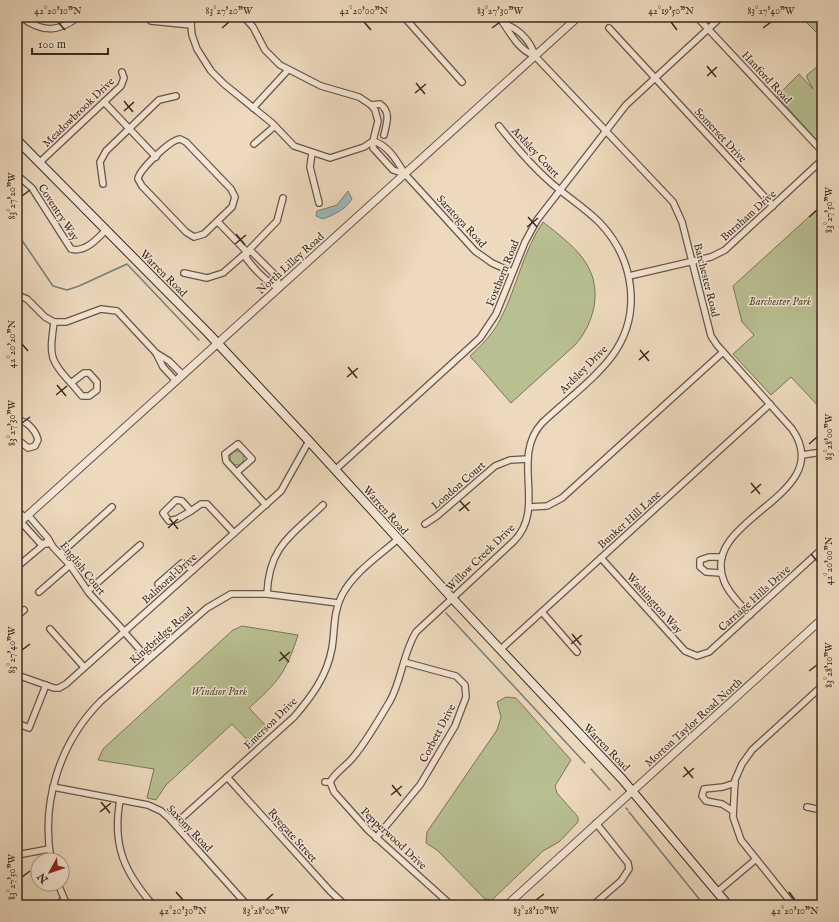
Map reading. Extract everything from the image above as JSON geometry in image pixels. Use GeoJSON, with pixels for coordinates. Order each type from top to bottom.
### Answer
{"type":"FeatureCollection","features":[{"type":"Feature","properties":{"kind":"main road","name":"Warren Road"},"geometry":{"type":"LineString","coordinates":[[17,140],[218,343],[452,598],[632,791],[728,905]]}},
{"type":"Feature","properties":{"kind":"street"},"geometry":{"type":"LineString","coordinates":[[20,17],[36,26],[51,29],[62,27],[78,17]]}},
{"type":"Feature","properties":{"kind":"street"},"geometry":{"type":"LineString","coordinates":[[192,17],[191,25],[197,49],[211,71],[224,84],[275,126],[292,144],[312,153],[330,158],[364,147],[373,141],[382,143],[398,162],[405,174]]}},
{"type":"Feature","properties":{"kind":"street"},"geometry":{"type":"LineString","coordinates":[[244,17],[253,27],[269,56],[288,70],[332,90],[359,97],[371,105],[375,110],[378,121],[373,141],[373,148],[393,170],[405,174]]}},
{"type":"Feature","properties":{"kind":"street"},"geometry":{"type":"LineString","coordinates":[[404,17],[462,82]]}},
{"type":"Feature","properties":{"kind":"street","name":"Barchester Road"},"geometry":{"type":"LineString","coordinates":[[499,17],[505,24],[517,29],[532,46],[535,56],[673,202],[682,222],[709,331],[723,352],[796,434],[802,455]]}},
{"type":"Feature","properties":{"kind":"street","name":"North Lilley Road"},"geometry":{"type":"LineString","coordinates":[[21,521],[578,17]]}},
{"type":"Feature","properties":{"kind":"street","name":"Hanford Road"},"geometry":{"type":"LineString","coordinates":[[697,17],[822,151]]}},
{"type":"Feature","properties":{"kind":"street","name":"Foxthorn Road"},"geometry":{"type":"LineString","coordinates":[[335,470],[480,338],[496,314],[512,272],[531,230],[560,190],[626,105],[721,17]]}},
{"type":"Feature","properties":{"kind":"street"},"geometry":{"type":"LineString","coordinates":[[151,21],[191,25]]}},
{"type":"Feature","properties":{"kind":"street","name":"Somerset Drive"},"geometry":{"type":"LineString","coordinates":[[609,28],[773,206]]}},
{"type":"Feature","properties":{"kind":"street"},"geometry":{"type":"LineString","coordinates":[[253,108],[288,70]]}},
{"type":"Feature","properties":{"kind":"street","name":"Meadowbrook Drive"},"geometry":{"type":"LineString","coordinates":[[39,163],[122,84],[124,78],[122,72]]}},
{"type":"Feature","properties":{"kind":"street"},"geometry":{"type":"LineString","coordinates":[[103,184],[100,165],[101,157],[159,100],[176,96]]}},
{"type":"Feature","properties":{"kind":"street"},"geometry":{"type":"LineString","coordinates":[[104,102],[156,157]]}},
{"type":"Feature","properties":{"kind":"street"},"geometry":{"type":"LineString","coordinates":[[371,105],[380,104],[386,108],[388,114],[384,135]]}},
{"type":"Feature","properties":{"kind":"street"},"geometry":{"type":"LineString","coordinates":[[254,144],[275,126]]}},
{"type":"Feature","properties":{"kind":"street","name":"Ardsley Court"},"geometry":{"type":"LineString","coordinates":[[499,126],[540,172],[560,190]]}},
{"type":"Feature","properties":{"kind":"street"},"geometry":{"type":"LineString","coordinates":[[177,139],[184,140],[234,195],[233,206],[218,222],[200,236],[192,236],[185,232],[139,182],[139,174],[177,139]]}},
{"type":"Feature","properties":{"kind":"street"},"geometry":{"type":"LineString","coordinates":[[312,153],[310,167],[319,203]]}},
{"type":"Feature","properties":{"kind":"street","name":"Burnham Drive"},"geometry":{"type":"LineString","coordinates":[[630,276],[711,257],[724,250],[822,160]]}},
{"type":"Feature","properties":{"kind":"street","name":"Saratoga Road"},"geometry":{"type":"LineString","coordinates":[[405,174],[475,251],[492,263],[512,272]]}},
{"type":"Feature","properties":{"kind":"street","name":"Coventry Way"},"geometry":{"type":"LineString","coordinates":[[17,175],[32,188],[71,249],[77,250],[89,246],[106,230]]}},
{"type":"Feature","properties":{"kind":"street","name":"Ardsley Drive"},"geometry":{"type":"LineString","coordinates":[[529,507],[528,459],[530,442],[537,428],[602,367],[620,344],[627,328],[632,295],[630,276],[622,255],[608,232],[590,214],[560,190]]}},
{"type":"Feature","properties":{"kind":"street"},"geometry":{"type":"LineString","coordinates":[[184,273],[200,278],[213,278],[223,273],[247,252],[277,221],[283,198]]}},
{"type":"Feature","properties":{"kind":"street"},"geometry":{"type":"LineString","coordinates":[[218,222],[247,252],[252,252],[277,277],[279,288]]}},
{"type":"Feature","properties":{"kind":"street"},"geometry":{"type":"LineString","coordinates":[[247,252],[246,258],[249,263],[270,284],[279,288]]}},
{"type":"Feature","properties":{"kind":"street"},"geometry":{"type":"LineString","coordinates":[[17,295],[27,299],[45,317],[54,322],[66,322],[101,309],[113,309],[122,315],[156,353],[163,367],[176,381]]}},
{"type":"Feature","properties":{"kind":"street"},"geometry":{"type":"LineString","coordinates":[[54,322],[51,345],[52,357],[57,369],[80,394],[84,396],[91,395],[96,390],[98,384],[91,374],[87,372],[80,375],[70,383]]}},
{"type":"Feature","properties":{"kind":"street"},"geometry":{"type":"LineString","coordinates":[[529,507],[547,506],[562,498],[723,352]]}},
{"type":"Feature","properties":{"kind":"street"},"geometry":{"type":"LineString","coordinates":[[156,353],[169,361],[183,375]]}},
{"type":"Feature","properties":{"kind":"street","name":"Bunker Hill Lane"},"geometry":{"type":"LineString","coordinates":[[500,649],[770,404]]}},
{"type":"Feature","properties":{"kind":"street"},"geometry":{"type":"LineString","coordinates":[[17,421],[26,422],[36,433],[38,440],[35,446],[28,448],[17,439]]}},
{"type":"Feature","properties":{"kind":"street","name":"Balmoral Drive"},"geometry":{"type":"LineString","coordinates":[[17,675],[56,688],[63,686],[125,633],[281,491],[309,441]]}},
{"type":"Feature","properties":{"kind":"street"},"geometry":{"type":"LineString","coordinates":[[236,472],[252,458],[238,444],[225,454],[225,457],[236,472],[266,505]]}},
{"type":"Feature","properties":{"kind":"street"},"geometry":{"type":"LineString","coordinates":[[750,615],[726,587],[721,573],[722,557],[725,547],[734,535],[792,482],[799,470],[802,455],[822,452]]}},
{"type":"Feature","properties":{"kind":"street","name":"London Court"},"geometry":{"type":"LineString","coordinates":[[425,524],[437,516],[495,466],[510,460],[528,459]]}},
{"type":"Feature","properties":{"kind":"street"},"geometry":{"type":"LineString","coordinates":[[191,511],[182,501],[176,500],[163,513],[169,521],[178,519],[191,511],[201,504],[207,504],[234,533]]}},
{"type":"Feature","properties":{"kind":"street"},"geometry":{"type":"LineString","coordinates":[[266,594],[270,568],[276,554],[290,537],[323,505]]}},
{"type":"Feature","properties":{"kind":"street"},"geometry":{"type":"LineString","coordinates":[[60,554],[112,507]]}},
{"type":"Feature","properties":{"kind":"street","name":"Willow Creek Drive"},"geometry":{"type":"LineString","coordinates":[[328,782],[354,757],[394,693],[416,632],[519,537],[527,523],[529,507]]}},
{"type":"Feature","properties":{"kind":"street"},"geometry":{"type":"LineString","coordinates":[[17,510],[21,521],[40,542],[47,542]]}},
{"type":"Feature","properties":{"kind":"street","name":"English Court"},"geometry":{"type":"LineString","coordinates":[[21,521],[60,554],[70,565],[88,591],[148,659]]}},
{"type":"Feature","properties":{"kind":"street","name":"Emerson Drive"},"geometry":{"type":"LineString","coordinates":[[175,824],[294,717],[320,684],[329,659],[338,603],[344,591],[354,578],[398,539]]}},
{"type":"Feature","properties":{"kind":"street"},"geometry":{"type":"LineString","coordinates":[[17,567],[47,542]]}},
{"type":"Feature","properties":{"kind":"street"},"geometry":{"type":"LineString","coordinates":[[88,591],[140,545]]}},
{"type":"Feature","properties":{"kind":"street","name":"Carriage Hills Drive"},"geometry":{"type":"LineString","coordinates":[[697,656],[709,652],[822,550]]}},
{"type":"Feature","properties":{"kind":"street"},"geometry":{"type":"LineString","coordinates":[[721,573],[706,572],[700,567],[700,560],[709,557],[722,557]]}},
{"type":"Feature","properties":{"kind":"street","name":"Washington Way"},"geometry":{"type":"LineString","coordinates":[[601,558],[685,651],[697,656]]}},
{"type":"Feature","properties":{"kind":"street"},"geometry":{"type":"LineString","coordinates":[[158,584],[182,563],[193,570]]}},
{"type":"Feature","properties":{"kind":"street"},"geometry":{"type":"LineString","coordinates":[[39,592],[70,565]]}},
{"type":"Feature","properties":{"kind":"street","name":"Kingbridge Road"},"geometry":{"type":"LineString","coordinates":[[50,852],[48,817],[53,787],[60,763],[72,740],[94,708],[148,659],[219,600],[239,592],[338,603]]}},
{"type":"Feature","properties":{"kind":"street"},"geometry":{"type":"LineString","coordinates":[[17,616],[24,610]]}},
{"type":"Feature","properties":{"kind":"street"},"geometry":{"type":"LineString","coordinates":[[542,612],[577,652]]}},
{"type":"Feature","properties":{"kind":"street","name":"Morton Taylor Road North"},"geometry":{"type":"LineString","coordinates":[[507,905],[822,619]]}},
{"type":"Feature","properties":{"kind":"street"},"geometry":{"type":"LineString","coordinates":[[50,629],[84,667]]}},
{"type":"Feature","properties":{"kind":"street","name":"Corbett Drive"},"geometry":{"type":"LineString","coordinates":[[376,838],[420,785],[455,726],[466,697],[464,685],[456,676],[404,662]]}},
{"type":"Feature","properties":{"kind":"street"},"geometry":{"type":"LineString","coordinates":[[17,723],[29,728],[46,685]]}},
{"type":"Feature","properties":{"kind":"street"},"geometry":{"type":"LineString","coordinates":[[793,905],[755,860],[738,834],[733,811],[735,783],[742,764],[752,750],[822,686]]}},
{"type":"Feature","properties":{"kind":"street","name":"Ryegate Street"},"geometry":{"type":"LineString","coordinates":[[227,777],[330,892],[345,905]]}},
{"type":"Feature","properties":{"kind":"street","name":"Pepperwood Drive"},"geometry":{"type":"LineString","coordinates":[[328,782],[334,792],[376,838],[436,890],[450,905]]}},
{"type":"Feature","properties":{"kind":"street"},"geometry":{"type":"LineString","coordinates":[[733,811],[722,804],[706,802],[702,796],[704,790],[723,787],[735,783]]}},
{"type":"Feature","properties":{"kind":"street","name":"Saxony Road"},"geometry":{"type":"LineString","coordinates":[[53,787],[155,808],[175,824],[247,905]]}},
{"type":"Feature","properties":{"kind":"street"},"geometry":{"type":"LineString","coordinates":[[120,800],[117,831],[123,860],[132,878],[153,905]]}},
{"type":"Feature","properties":{"kind":"street"},"geometry":{"type":"LineString","coordinates":[[807,806],[822,810]]}},
{"type":"Feature","properties":{"kind":"street"},"geometry":{"type":"LineString","coordinates":[[593,905],[621,881],[629,869],[628,863],[596,823]]}},
{"type":"Feature","properties":{"kind":"street"},"geometry":{"type":"LineString","coordinates":[[17,855],[49,849]]}},
{"type":"Feature","properties":{"kind":"street"},"geometry":{"type":"LineString","coordinates":[[717,892],[755,860]]}},
{"type":"Feature","properties":{"kind":"street"},"geometry":{"type":"LineString","coordinates":[[56,905],[66,902],[62,892]]}},
{"type":"Feature","properties":{"kind":"green space"},"geometry":{"type":"Polygon","coordinates":[[[801,17],[822,17],[822,39],[820,36],[801,17]]]}},
{"type":"Feature","properties":{"kind":"green space"},"geometry":{"type":"Polygon","coordinates":[[[822,63],[822,146],[777,96],[799,74],[813,89],[807,75],[822,63]]]}},
{"type":"Feature","properties":{"kind":"green space","name":"Barchester Park"},"geometry":{"type":"Polygon","coordinates":[[[822,205],[821,409],[791,377],[771,395],[733,354],[754,335],[742,322],[733,286],[822,205]]]}},
{"type":"Feature","properties":{"kind":"green space"},"geometry":{"type":"Polygon","coordinates":[[[543,222],[574,248],[589,268],[593,279],[595,292],[594,307],[587,327],[575,345],[511,403],[470,356],[495,329],[512,294],[530,245],[543,222]]]}},
{"type":"Feature","properties":{"kind":"green space"},"geometry":{"type":"Polygon","coordinates":[[[234,451],[240,451],[244,455],[244,461],[240,465],[234,465],[230,461],[230,455],[234,451]]]}},
{"type":"Feature","properties":{"kind":"green space","name":"Windsor Park"},"geometry":{"type":"Polygon","coordinates":[[[242,626],[298,635],[294,648],[280,676],[249,708],[269,729],[252,745],[232,724],[166,785],[156,800],[147,798],[154,769],[98,760],[103,749],[233,630],[242,626]]]}},
{"type":"Feature","properties":{"kind":"green space"},"geometry":{"type":"Polygon","coordinates":[[[506,697],[516,698],[571,760],[555,786],[557,793],[578,817],[578,822],[559,842],[543,851],[492,900],[485,899],[437,850],[426,843],[427,832],[497,730],[501,717],[497,702],[506,697]]]}},
{"type":"Feature","properties":{"kind":"water"},"geometry":{"type":"Polygon","coordinates":[[[348,191],[352,199],[343,209],[323,219],[316,216],[317,211],[337,205],[348,191]]]}},
{"type":"Feature","properties":{"kind":"waterway"},"geometry":{"type":"LineString","coordinates":[[822,75],[819,104],[822,111]]}},
{"type":"Feature","properties":{"kind":"waterway"},"geometry":{"type":"LineString","coordinates":[[17,233],[53,286],[67,290],[127,264],[199,340]]}},
{"type":"Feature","properties":{"kind":"waterway"},"geometry":{"type":"LineString","coordinates":[[446,613],[585,763]]}},
{"type":"Feature","properties":{"kind":"waterway"},"geometry":{"type":"LineString","coordinates":[[591,769],[610,790]]}},
{"type":"Feature","properties":{"kind":"waterway"},"geometry":{"type":"LineString","coordinates":[[629,812],[704,905]]}}]}
